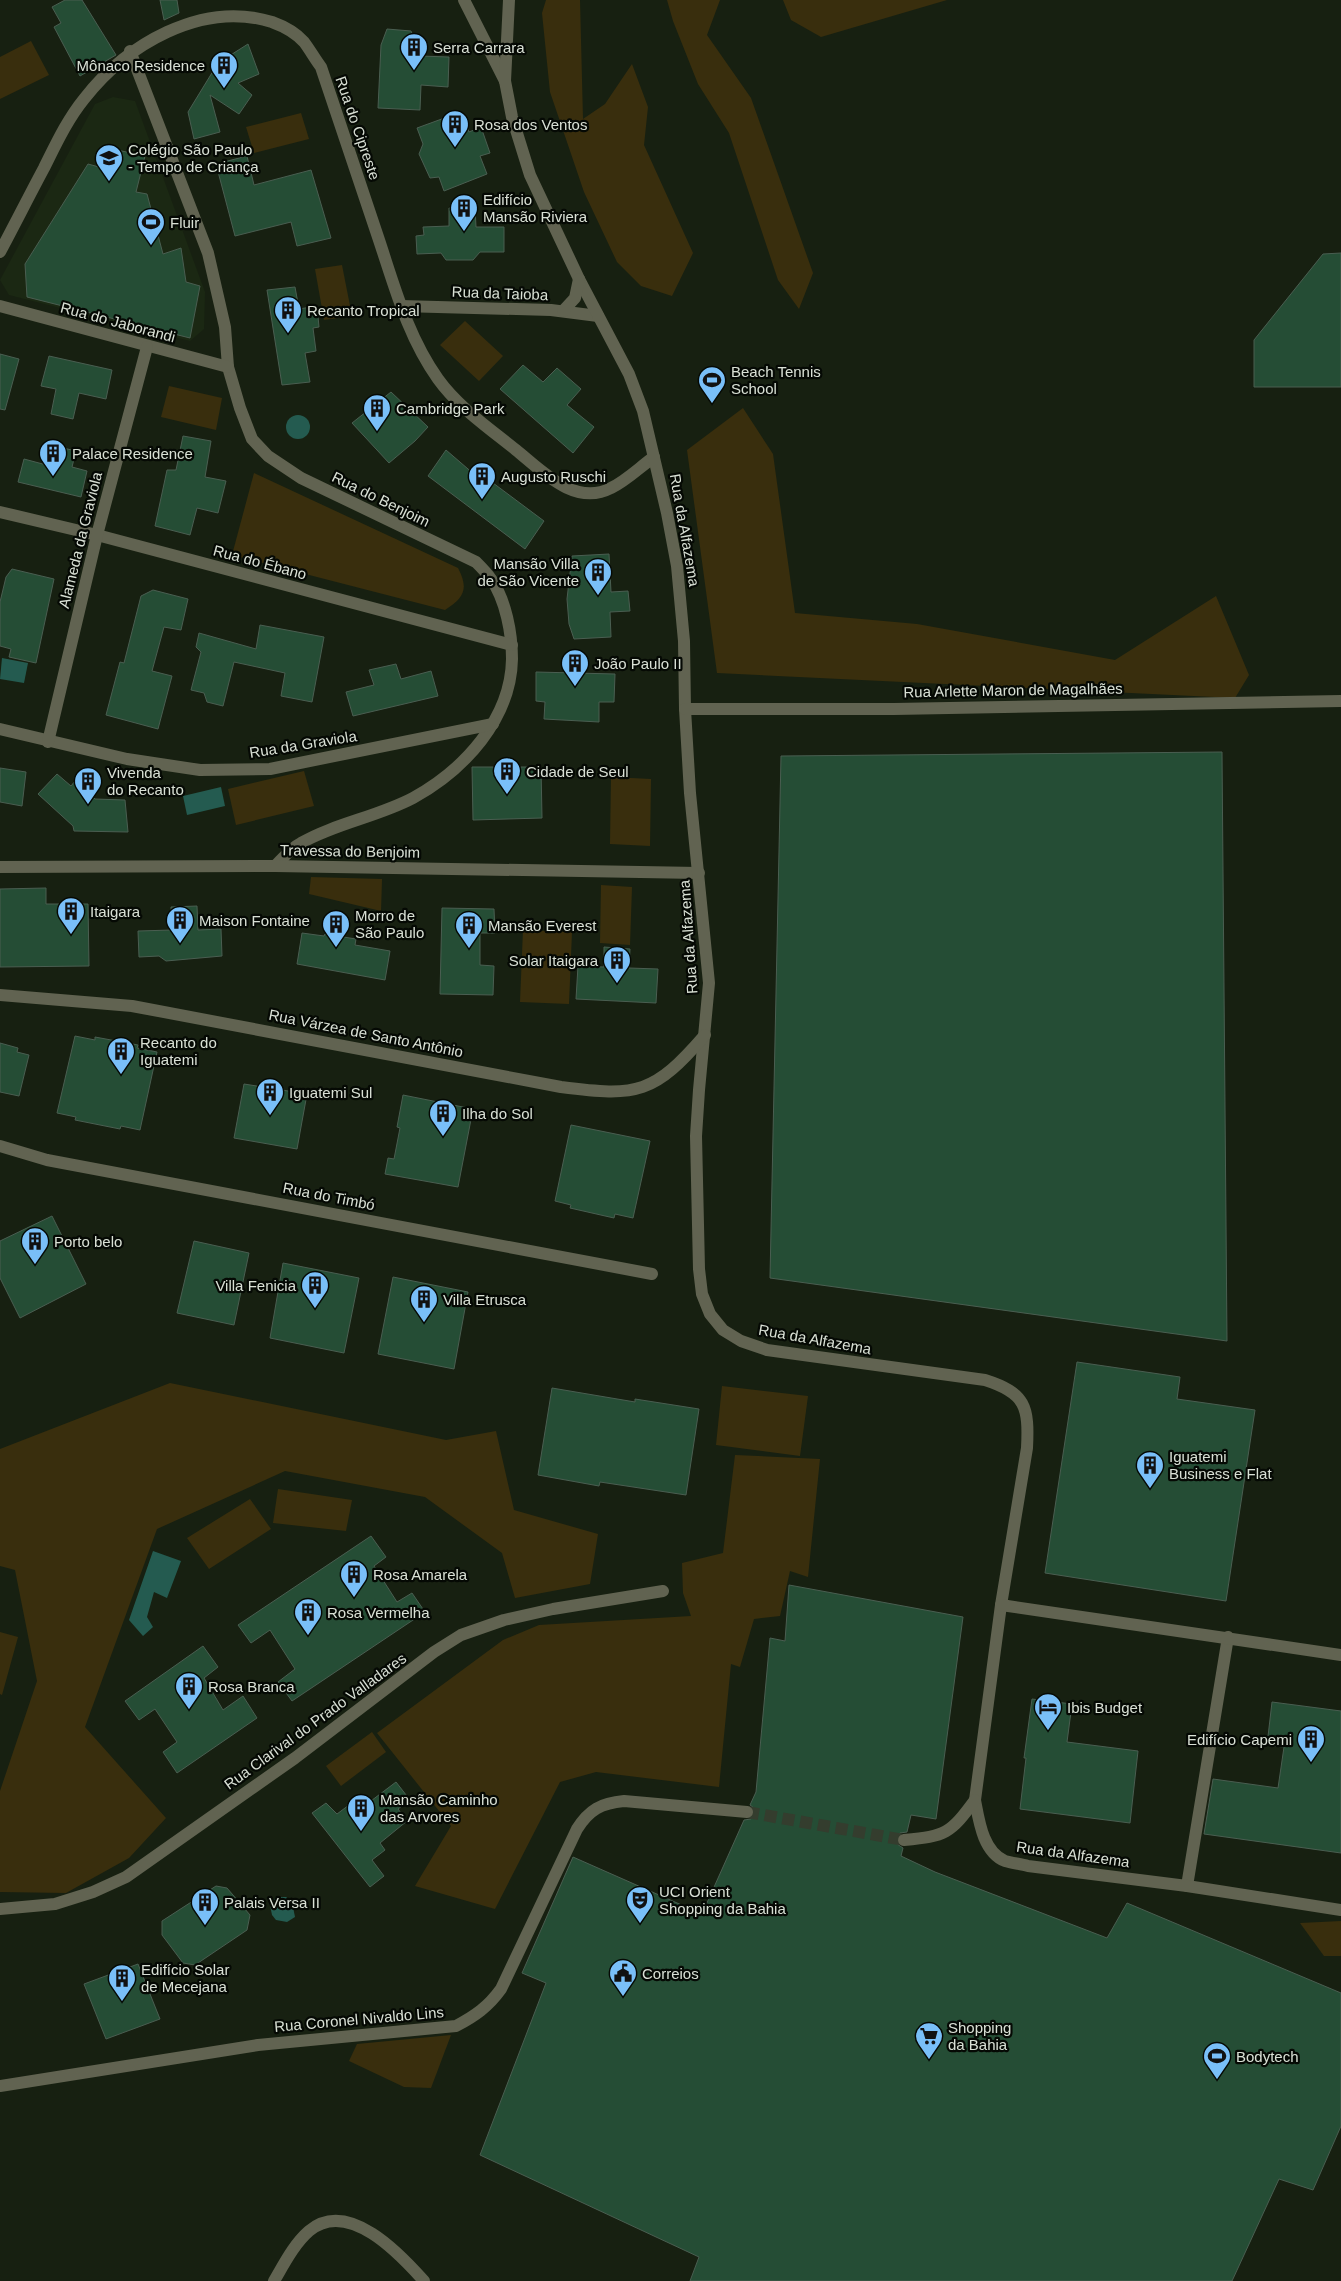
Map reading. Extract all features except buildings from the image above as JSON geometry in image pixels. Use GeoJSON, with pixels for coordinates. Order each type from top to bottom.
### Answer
{"type":"FeatureCollection","features":[{"type":"Feature","properties":{"kind":"street","name":"Rua da Alfazema"},"geometry":{"type":"LineString","coordinates":[[464,0],[505,81]]}},
{"type":"Feature","properties":{"kind":"street","name":"Rua da Alfazema"},"geometry":{"type":"LineString","coordinates":[[509,0],[505,81],[512,117],[530,175],[579,279],[629,374],[643,410],[677,566],[684,641],[685,709],[690,793],[710,983],[698,1090],[696,1136],[699,1269],[702,1294],[710,1314],[723,1330],[741,1341],[767,1350],[985,1380],[1004,1386],[1016,1395],[1024,1408],[1028,1425],[1027,1448],[1001,1605],[975,1800],[982,1831],[989,1847],[1004,1860],[1028,1866],[1187,1886],[1341,1910]]}},
{"type":"Feature","properties":{"kind":"street","name":"Rua do Cipreste"},"geometry":{"type":"LineString","coordinates":[[0,252],[64,128],[83,100],[104,75],[130,51],[164,29],[195,16],[230,10],[261,16],[282,26],[303,41],[321,67],[401,306],[420,352],[439,381],[461,405],[558,484],[577,492],[593,493],[610,489],[654,457]]}},
{"type":"Feature","properties":{"kind":"street","name":"Rua do Benjoim"},"geometry":{"type":"LineString","coordinates":[[130,51],[208,252],[225,327],[228,367],[240,408],[252,439],[268,456],[300,478],[476,562],[492,579],[503,604],[512,645],[511,671],[503,702],[493,724],[474,751],[445,777],[413,798],[372,816],[332,828],[299,844],[275,866]]}},
{"type":"Feature","properties":{"kind":"street"},"geometry":{"type":"LineString","coordinates":[[563,312],[575,298],[579,279]]}},
{"type":"Feature","properties":{"kind":"street","name":"Rua do Jaborandi"},"geometry":{"type":"LineString","coordinates":[[0,306],[146,347],[228,367]]}},
{"type":"Feature","properties":{"kind":"street","name":"Rua da Taioba"},"geometry":{"type":"LineString","coordinates":[[401,306],[563,312],[598,316]]}},
{"type":"Feature","properties":{"kind":"street","name":"Alameda da Graviola"},"geometry":{"type":"LineString","coordinates":[[48,742],[97,535],[146,347]]}},
{"type":"Feature","properties":{"kind":"street","name":"Rua do Ébano"},"geometry":{"type":"LineString","coordinates":[[0,512],[97,535],[512,645]]}},
{"type":"Feature","properties":{"kind":"street","name":"Rua Arlette Maron de Magalhães"},"geometry":{"type":"LineString","coordinates":[[685,709],[894,708],[1341,701]]}},
{"type":"Feature","properties":{"kind":"street","name":"Rua da Graviola"},"geometry":{"type":"LineString","coordinates":[[0,729],[48,742],[127,759],[200,770],[270,768],[493,724]]}},
{"type":"Feature","properties":{"kind":"street","name":"Travessa do Benjoim"},"geometry":{"type":"LineString","coordinates":[[0,867],[275,866],[699,873]]}},
{"type":"Feature","properties":{"kind":"street","name":"Rua Várzea de Santo Antônio"},"geometry":{"type":"LineString","coordinates":[[0,995],[132,1006],[561,1087],[598,1092],[633,1091],[659,1081],[682,1062],[705,1035]]}},
{"type":"Feature","properties":{"kind":"street","name":"Rua do Timbó"},"geometry":{"type":"LineString","coordinates":[[0,1146],[47,1160],[652,1274]]}},
{"type":"Feature","properties":{"kind":"street","name":"Rua Clarival do Prado Valladares"},"geometry":{"type":"LineString","coordinates":[[0,1909],[55,1904],[93,1892],[126,1877],[295,1758],[434,1652],[461,1635],[504,1620],[553,1609],[663,1590]]}},
{"type":"Feature","properties":{"kind":"street"},"geometry":{"type":"LineString","coordinates":[[1001,1605],[1341,1655]]}},
{"type":"Feature","properties":{"kind":"street"},"geometry":{"type":"LineString","coordinates":[[1187,1886],[1228,1637]]}},
{"type":"Feature","properties":{"kind":"street"},"geometry":{"type":"LineString","coordinates":[[904,1840],[936,1837],[951,1829],[975,1800]]}},
{"type":"Feature","properties":{"kind":"street","name":"Rua Coronel Nivaldo Lins"},"geometry":{"type":"LineString","coordinates":[[0,2086],[258,2045],[456,2026],[482,2011],[501,1989],[577,1829],[585,1816],[595,1808],[608,1803],[624,1801],[747,1812]]}},
{"type":"Feature","properties":{"kind":"street"},"geometry":{"type":"LineString","coordinates":[[274,2281],[295,2248],[309,2231],[323,2222],[341,2221],[360,2226],[398,2252],[424,2281]]}},
{"type":"Feature","properties":{"kind":"shaded area"},"geometry":{"type":"Polygon","coordinates":[[[546,0],[580,0],[583,119],[605,104],[632,64],[648,107],[644,145],[693,253],[672,296],[641,286],[617,262],[584,192],[550,92],[542,13],[546,0]]]}},
{"type":"Feature","properties":{"kind":"shaded area"},"geometry":{"type":"Polygon","coordinates":[[[667,0],[720,0],[707,35],[751,98],[813,273],[799,309],[778,280],[729,133],[698,84],[673,21],[667,0]]]}},
{"type":"Feature","properties":{"kind":"shaded area"},"geometry":{"type":"Polygon","coordinates":[[[783,0],[947,0],[821,37],[791,20],[783,0]]]}},
{"type":"Feature","properties":{"kind":"shaded area"},"geometry":{"type":"Polygon","coordinates":[[[31,41],[49,75],[0,99],[0,57],[31,41]]]}},
{"type":"Feature","properties":{"kind":"shaded area","name":"Colégio São Paulo - Tempo de Criança"},"geometry":{"type":"Polygon","coordinates":[[[113,97],[135,101],[205,292],[204,329],[190,341],[9,295],[0,280],[95,104],[113,97]]]}},
{"type":"Feature","properties":{"kind":"shaded area"},"geometry":{"type":"Polygon","coordinates":[[[301,113],[309,139],[254,153],[246,127],[301,113]]]}},
{"type":"Feature","properties":{"kind":"shaded area"},"geometry":{"type":"Polygon","coordinates":[[[342,265],[352,316],[324,320],[315,269],[342,265]]]}},
{"type":"Feature","properties":{"kind":"shaded area"},"geometry":{"type":"Polygon","coordinates":[[[465,321],[503,356],[479,381],[440,345],[465,321]]]}},
{"type":"Feature","properties":{"kind":"shaded area"},"geometry":{"type":"Polygon","coordinates":[[[169,386],[222,398],[216,430],[161,417],[169,386]]]}},
{"type":"Feature","properties":{"kind":"shaded area"},"geometry":{"type":"Polygon","coordinates":[[[743,408],[773,454],[795,613],[917,624],[1115,660],[1216,596],[1249,675],[1235,698],[717,673],[687,450],[743,408]]]}},
{"type":"Feature","properties":{"kind":"shaded area"},"geometry":{"type":"Polygon","coordinates":[[[254,473],[458,568],[463,582],[463,592],[457,601],[445,610],[232,555],[254,473]]]}},
{"type":"Feature","properties":{"kind":"shaded area"},"geometry":{"type":"Polygon","coordinates":[[[304,771],[314,806],[236,825],[228,789],[304,771]]]}},
{"type":"Feature","properties":{"kind":"shaded area"},"geometry":{"type":"Polygon","coordinates":[[[611,777],[651,779],[650,846],[610,844],[611,777]]]}},
{"type":"Feature","properties":{"kind":"shaded area"},"geometry":{"type":"Polygon","coordinates":[[[311,877],[382,879],[381,911],[309,894],[311,877]]]}},
{"type":"Feature","properties":{"kind":"shaded area"},"geometry":{"type":"Polygon","coordinates":[[[601,885],[632,887],[630,945],[600,943],[601,885]]]}},
{"type":"Feature","properties":{"kind":"shaded area"},"geometry":{"type":"Polygon","coordinates":[[[523,930],[572,932],[569,1004],[520,1002],[523,930]]]}},
{"type":"Feature","properties":{"kind":"shaded area"},"geometry":{"type":"Polygon","coordinates":[[[170,1383],[446,1440],[496,1431],[514,1510],[598,1534],[590,1584],[515,1598],[502,1553],[425,1497],[285,1471],[157,1529],[85,1727],[166,1818],[129,1858],[66,1893],[0,1892],[0,1791],[37,1681],[15,1570],[0,1566],[0,1449],[170,1383]]]}},
{"type":"Feature","properties":{"kind":"shaded area"},"geometry":{"type":"Polygon","coordinates":[[[722,1386],[808,1396],[800,1456],[716,1445],[722,1386]]]}},
{"type":"Feature","properties":{"kind":"shaded area"},"geometry":{"type":"Polygon","coordinates":[[[735,1455],[820,1459],[808,1577],[790,1571],[780,1616],[754,1619],[740,1667],[731,1664],[719,1787],[596,1772],[560,1782],[495,1909],[415,1886],[451,1826],[377,1733],[503,1640],[539,1625],[691,1616],[683,1593],[682,1563],[723,1553],[735,1455]]]}},
{"type":"Feature","properties":{"kind":"shaded area"},"geometry":{"type":"Polygon","coordinates":[[[278,1489],[352,1500],[346,1531],[273,1523],[278,1489]]]}},
{"type":"Feature","properties":{"kind":"shaded area"},"geometry":{"type":"Polygon","coordinates":[[[250,1499],[271,1529],[209,1569],[187,1538],[250,1499]]]}},
{"type":"Feature","properties":{"kind":"shaded area"},"geometry":{"type":"Polygon","coordinates":[[[0,1632],[18,1637],[2,1695],[0,1694],[0,1632]]]}},
{"type":"Feature","properties":{"kind":"shaded area"},"geometry":{"type":"Polygon","coordinates":[[[372,1732],[386,1752],[341,1786],[326,1766],[372,1732]]]}},
{"type":"Feature","properties":{"kind":"shaded area"},"geometry":{"type":"Polygon","coordinates":[[[1341,1921],[1341,1956],[1324,1956],[1300,1923],[1341,1921]]]}},
{"type":"Feature","properties":{"kind":"shaded area"},"geometry":{"type":"Polygon","coordinates":[[[451,2035],[431,2088],[404,2087],[349,2061],[357,2044],[451,2035]]]}},
{"type":"Feature","properties":{"kind":"water"},"geometry":{"type":"Polygon","coordinates":[[[298,415],[306,419],[310,427],[306,435],[298,439],[290,435],[286,427],[290,419],[298,415]]]}},
{"type":"Feature","properties":{"kind":"water"},"geometry":{"type":"Polygon","coordinates":[[[2,658],[28,663],[24,683],[0,679],[2,658]]]}},
{"type":"Feature","properties":{"kind":"water"},"geometry":{"type":"Polygon","coordinates":[[[221,787],[225,806],[187,815],[183,796],[221,787]]]}},
{"type":"Feature","properties":{"kind":"water"},"geometry":{"type":"Polygon","coordinates":[[[153,1551],[181,1561],[167,1598],[154,1592],[147,1617],[153,1627],[143,1636],[129,1620],[153,1551]]]}},
{"type":"Feature","properties":{"kind":"water"},"geometry":{"type":"Polygon","coordinates":[[[276,1897],[286,1897],[292,1902],[295,1917],[287,1922],[276,1920],[272,1915],[270,1905],[276,1897]]]}},
{"type":"Feature","properties":{"kind":"tunnel"},"geometry":{"type":"LineString","coordinates":[[747,1812],[904,1840]]}},
{"type":"Feature","properties":{"kind":"place","name":"Serra Carrara"},"geometry":{"type":"Point","coordinates":[414,71]}},
{"type":"Feature","properties":{"kind":"place","name":"Mônaco Residence"},"geometry":{"type":"Point","coordinates":[224,89]}},
{"type":"Feature","properties":{"kind":"place","name":"Rosa dos Ventos"},"geometry":{"type":"Point","coordinates":[455,148]}},
{"type":"Feature","properties":{"kind":"place","name":"Colégio São Paulo - Tempo de Criança"},"geometry":{"type":"Point","coordinates":[109,182]}},
{"type":"Feature","properties":{"kind":"place","name":"Edifício Mansão Riviera"},"geometry":{"type":"Point","coordinates":[464,232]}},
{"type":"Feature","properties":{"kind":"place","name":"Fluir"},"geometry":{"type":"Point","coordinates":[151,246]}},
{"type":"Feature","properties":{"kind":"place","name":"Recanto Tropical"},"geometry":{"type":"Point","coordinates":[288,334]}},
{"type":"Feature","properties":{"kind":"place","name":"Beach Tennis School"},"geometry":{"type":"Point","coordinates":[712,404]}},
{"type":"Feature","properties":{"kind":"place","name":"Cambridge Park"},"geometry":{"type":"Point","coordinates":[377,432]}},
{"type":"Feature","properties":{"kind":"place","name":"Palace Residence"},"geometry":{"type":"Point","coordinates":[53,477]}},
{"type":"Feature","properties":{"kind":"place","name":"Augusto Ruschi"},"geometry":{"type":"Point","coordinates":[482,500]}},
{"type":"Feature","properties":{"kind":"place","name":"Mansão Villa de São Vicente"},"geometry":{"type":"Point","coordinates":[598,596]}},
{"type":"Feature","properties":{"kind":"place","name":"João Paulo II"},"geometry":{"type":"Point","coordinates":[575,687]}},
{"type":"Feature","properties":{"kind":"place","name":"Cidade de Seul"},"geometry":{"type":"Point","coordinates":[507,795]}},
{"type":"Feature","properties":{"kind":"place","name":"Vivenda do Recanto"},"geometry":{"type":"Point","coordinates":[88,805]}},
{"type":"Feature","properties":{"kind":"place","name":"Itaigara"},"geometry":{"type":"Point","coordinates":[71,935]}},
{"type":"Feature","properties":{"kind":"place","name":"Maison Fontaine"},"geometry":{"type":"Point","coordinates":[180,944]}},
{"type":"Feature","properties":{"kind":"place","name":"Morro de São Paulo"},"geometry":{"type":"Point","coordinates":[336,948]}},
{"type":"Feature","properties":{"kind":"place","name":"Mansão Everest"},"geometry":{"type":"Point","coordinates":[469,949]}},
{"type":"Feature","properties":{"kind":"place","name":"Solar Itaigara"},"geometry":{"type":"Point","coordinates":[617,984]}},
{"type":"Feature","properties":{"kind":"place","name":"Recanto do Iguatemi"},"geometry":{"type":"Point","coordinates":[121,1075]}},
{"type":"Feature","properties":{"kind":"place","name":"Iguatemi Sul"},"geometry":{"type":"Point","coordinates":[270,1116]}},
{"type":"Feature","properties":{"kind":"place","name":"Ilha do Sol"},"geometry":{"type":"Point","coordinates":[443,1137]}},
{"type":"Feature","properties":{"kind":"place","name":"Porto belo"},"geometry":{"type":"Point","coordinates":[35,1265]}},
{"type":"Feature","properties":{"kind":"place","name":"Villa Fenicia"},"geometry":{"type":"Point","coordinates":[315,1309]}},
{"type":"Feature","properties":{"kind":"place","name":"Villa Etrusca"},"geometry":{"type":"Point","coordinates":[424,1323]}},
{"type":"Feature","properties":{"kind":"place","name":"Iguatemi Business e Flat"},"geometry":{"type":"Point","coordinates":[1150,1489]}},
{"type":"Feature","properties":{"kind":"place","name":"Rosa Amarela"},"geometry":{"type":"Point","coordinates":[354,1598]}},
{"type":"Feature","properties":{"kind":"place","name":"Rosa Vermelha"},"geometry":{"type":"Point","coordinates":[308,1636]}},
{"type":"Feature","properties":{"kind":"place","name":"Rosa Branca"},"geometry":{"type":"Point","coordinates":[189,1710]}},
{"type":"Feature","properties":{"kind":"place","name":"Ibis Budget"},"geometry":{"type":"Point","coordinates":[1048,1731]}},
{"type":"Feature","properties":{"kind":"place","name":"Edifício Capemi"},"geometry":{"type":"Point","coordinates":[1311,1763]}},
{"type":"Feature","properties":{"kind":"place","name":"Mansão Caminho das Arvores"},"geometry":{"type":"Point","coordinates":[361,1832]}},
{"type":"Feature","properties":{"kind":"place","name":"UCI Orient Shopping da Bahia"},"geometry":{"type":"Point","coordinates":[640,1924]}},
{"type":"Feature","properties":{"kind":"place","name":"Palais Versa II"},"geometry":{"type":"Point","coordinates":[205,1926]}},
{"type":"Feature","properties":{"kind":"place","name":"Correios"},"geometry":{"type":"Point","coordinates":[623,1997]}},
{"type":"Feature","properties":{"kind":"place","name":"Edifício Solar de Mecejana"},"geometry":{"type":"Point","coordinates":[122,2002]}},
{"type":"Feature","properties":{"kind":"place","name":"Shopping da Bahia"},"geometry":{"type":"Point","coordinates":[929,2060]}},
{"type":"Feature","properties":{"kind":"place","name":"Bodytech"},"geometry":{"type":"Point","coordinates":[1217,2080]}}]}
